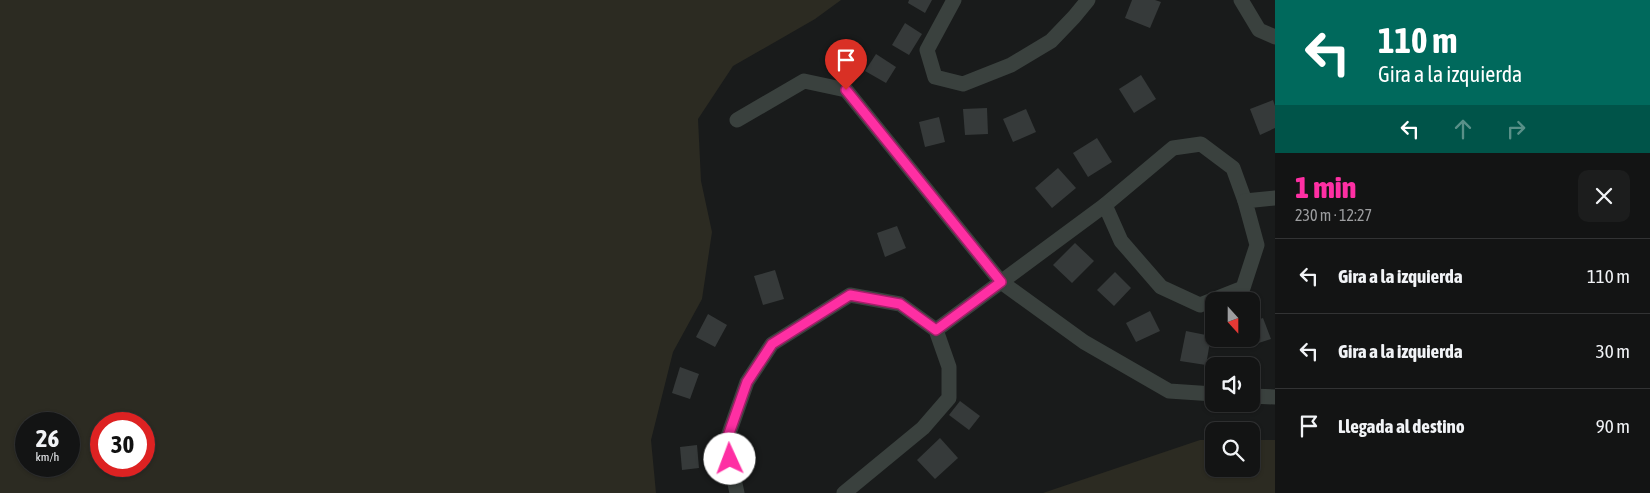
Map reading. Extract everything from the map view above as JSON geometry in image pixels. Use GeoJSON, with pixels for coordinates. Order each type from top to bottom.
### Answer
{"type":"FeatureCollection","features":[{"type":"Feature","properties":{"kind":"street"},"geometry":{"type":"LineString","coordinates":[[954,0],[927,50],[935,77],[963,84],[1011,66],[1051,41],[1088,0]]}},
{"type":"Feature","properties":{"kind":"street"},"geometry":{"type":"LineString","coordinates":[[1241,0],[1259,30],[1275,37]]}},
{"type":"Feature","properties":{"kind":"street"},"geometry":{"type":"LineString","coordinates":[[737,120],[804,81],[846,90],[1001,282],[1084,342],[1169,391],[1205,393]]}},
{"type":"Feature","properties":{"kind":"street"},"geometry":{"type":"LineString","coordinates":[[936,330],[1105,205],[1173,148],[1201,144],[1233,168],[1245,201],[1257,245],[1243,288],[1200,305],[1161,287],[1120,241],[1105,205]]}},
{"type":"Feature","properties":{"kind":"street"},"geometry":{"type":"LineString","coordinates":[[1245,201],[1275,198]]}},
{"type":"Feature","properties":{"kind":"street"},"geometry":{"type":"LineString","coordinates":[[737,493],[726,442],[747,382],[772,344],[850,295],[900,304],[936,330],[949,367],[949,398],[923,428],[844,493]]}},
{"type":"Feature","properties":{"kind":"street"},"geometry":{"type":"LineString","coordinates":[[1260,396],[1275,397]]}},
{"type":"Feature","properties":{"kind":"shaded area"},"geometry":{"type":"Polygon","coordinates":[[[0,0],[841,0],[815,19],[733,66],[698,119],[701,181],[712,232],[702,299],[673,352],[651,440],[656,493],[0,493],[0,0]]]}},
{"type":"Feature","properties":{"kind":"shaded area"},"geometry":{"type":"Polygon","coordinates":[[[1200,440],[1205,440],[1205,477],[1260,477],[1260,440],[1275,440],[1275,493],[1043,493],[1200,440]]]}},
{"type":"Feature","properties":{"kind":"building"},"geometry":{"type":"Polygon","coordinates":[[[909,0],[932,0],[925,13],[908,3],[909,0]]]}},
{"type":"Feature","properties":{"kind":"building"},"geometry":{"type":"Polygon","coordinates":[[[1132,0],[1155,0],[1161,2],[1150,28],[1125,18],[1132,0]]]}},
{"type":"Feature","properties":{"kind":"building"},"geometry":{"type":"Polygon","coordinates":[[[905,23],[922,34],[909,55],[892,45],[905,23]]]}},
{"type":"Feature","properties":{"kind":"building"},"geometry":{"type":"Polygon","coordinates":[[[876,54],[896,67],[886,83],[865,71],[876,54]]]}},
{"type":"Feature","properties":{"kind":"building"},"geometry":{"type":"Polygon","coordinates":[[[1141,75],[1156,99],[1134,113],[1119,89],[1141,75]]]}},
{"type":"Feature","properties":{"kind":"building"},"geometry":{"type":"Polygon","coordinates":[[[1273,100],[1275,106],[1275,128],[1260,135],[1250,109],[1273,100]]]}},
{"type":"Feature","properties":{"kind":"building"},"geometry":{"type":"Polygon","coordinates":[[[987,108],[988,134],[965,135],[963,109],[987,108]]]}},
{"type":"Feature","properties":{"kind":"building"},"geometry":{"type":"Polygon","coordinates":[[[1026,109],[1036,132],[1013,142],[1003,119],[1026,109]]]}},
{"type":"Feature","properties":{"kind":"building"},"geometry":{"type":"Polygon","coordinates":[[[939,117],[945,142],[925,147],[919,122],[939,117]]]}},
{"type":"Feature","properties":{"kind":"building"},"geometry":{"type":"Polygon","coordinates":[[[1097,138],[1112,162],[1088,177],[1073,153],[1097,138]]]}},
{"type":"Feature","properties":{"kind":"building"},"geometry":{"type":"Polygon","coordinates":[[[1058,168],[1076,188],[1052,208],[1035,188],[1058,168]]]}},
{"type":"Feature","properties":{"kind":"building"},"geometry":{"type":"Polygon","coordinates":[[[897,226],[906,248],[885,257],[877,233],[897,226]]]}},
{"type":"Feature","properties":{"kind":"building"},"geometry":{"type":"Polygon","coordinates":[[[1075,243],[1094,261],[1072,283],[1053,265],[1075,243]]]}},
{"type":"Feature","properties":{"kind":"building"},"geometry":{"type":"Polygon","coordinates":[[[775,270],[784,299],[763,305],[754,276],[775,270]]]}},
{"type":"Feature","properties":{"kind":"building"},"geometry":{"type":"Polygon","coordinates":[[[1115,272],[1131,288],[1114,306],[1097,290],[1115,272]]]}},
{"type":"Feature","properties":{"kind":"building"},"geometry":{"type":"Polygon","coordinates":[[[1150,311],[1160,331],[1136,342],[1126,323],[1150,311]]]}},
{"type":"Feature","properties":{"kind":"building"},"geometry":{"type":"Polygon","coordinates":[[[708,314],[727,325],[715,347],[696,337],[708,314]]]}},
{"type":"Feature","properties":{"kind":"building"},"geometry":{"type":"Polygon","coordinates":[[[1263,318],[1271,339],[1260,343],[1260,319],[1263,318]]]}},
{"type":"Feature","properties":{"kind":"building"},"geometry":{"type":"Polygon","coordinates":[[[1186,331],[1205,335],[1205,348],[1209,348],[1207,357],[1205,357],[1205,365],[1180,361],[1186,331]]]}},
{"type":"Feature","properties":{"kind":"building"},"geometry":{"type":"Polygon","coordinates":[[[680,367],[699,374],[690,399],[672,393],[680,367]]]}},
{"type":"Feature","properties":{"kind":"building"},"geometry":{"type":"Polygon","coordinates":[[[960,401],[980,416],[969,430],[949,415],[960,401]]]}},
{"type":"Feature","properties":{"kind":"building"},"geometry":{"type":"Polygon","coordinates":[[[940,438],[958,458],[935,479],[917,460],[940,438]]]}},
{"type":"Feature","properties":{"kind":"building"},"geometry":{"type":"Polygon","coordinates":[[[697,445],[699,468],[682,470],[680,447],[697,445]]]}},
{"type":"Feature","properties":{"kind":"route"},"geometry":{"type":"LineString","coordinates":[[730,459],[726,442],[747,382],[772,344],[850,295],[900,304],[936,330],[1001,282],[846,90]]}}]}
